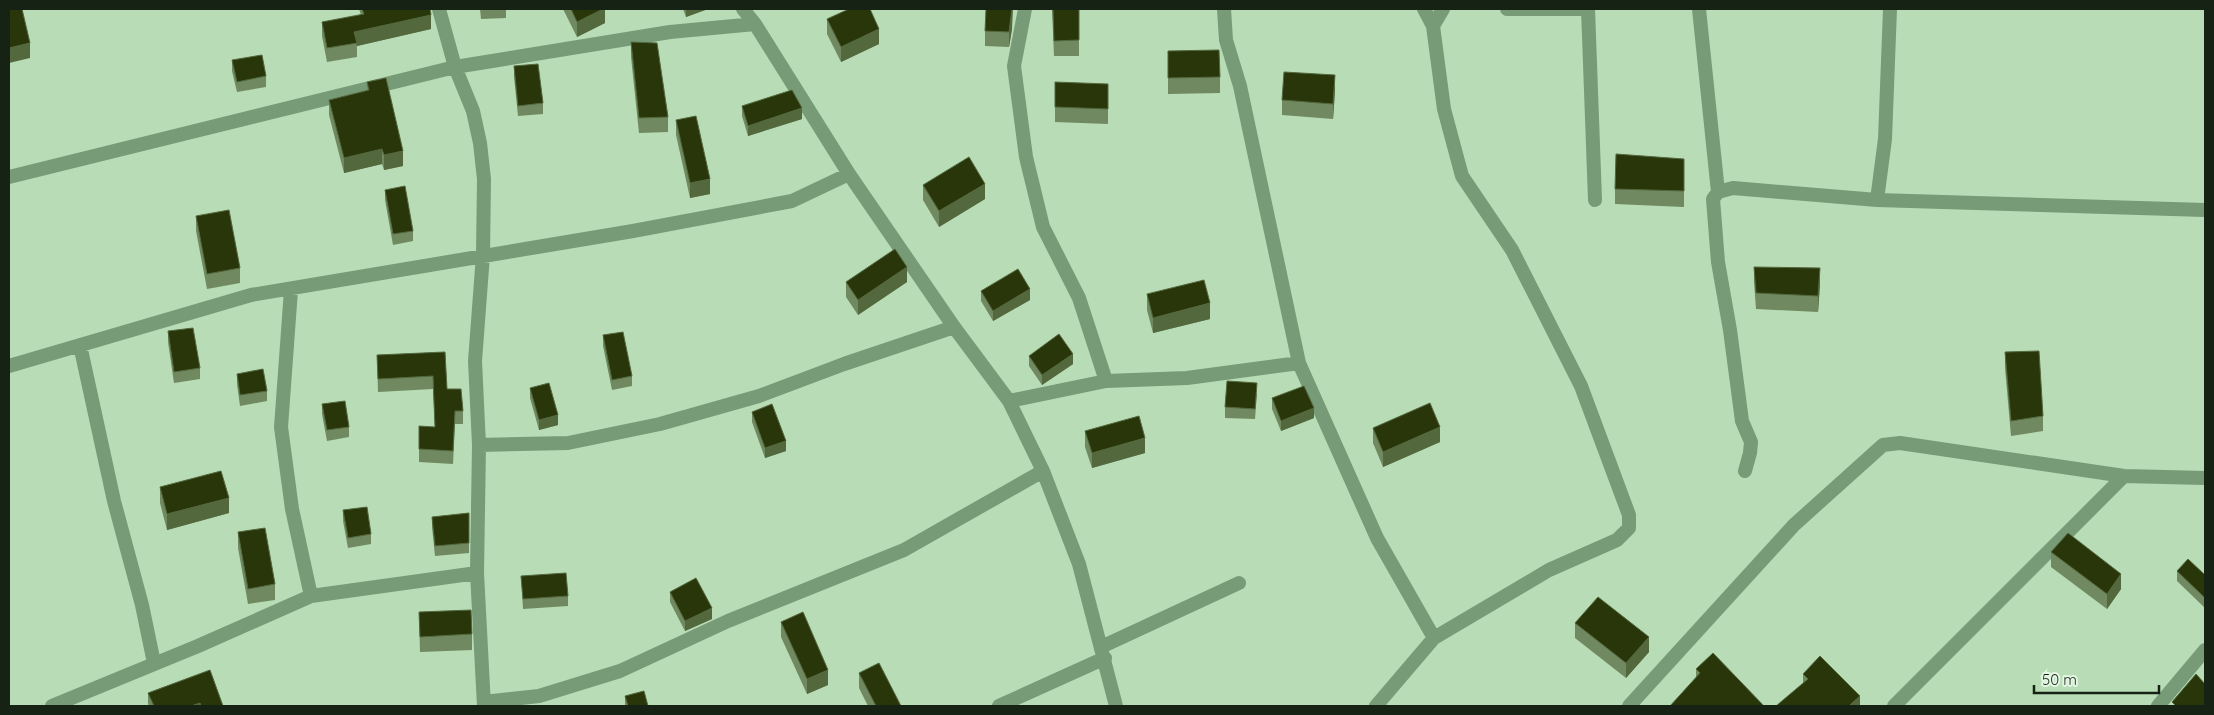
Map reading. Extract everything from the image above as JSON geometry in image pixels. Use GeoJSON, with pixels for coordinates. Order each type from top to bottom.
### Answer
{"type":"FeatureCollection","features":[{"type":"Feature","properties":{"kind":"street"},"geometry":{"type":"LineString","coordinates":[[439,9],[455,67],[473,111],[480,143],[484,179],[483,255],[475,360],[479,445],[477,573],[484,704],[539,696],[620,671],[728,621],[904,550],[1043,471]]}},
{"type":"Feature","properties":{"kind":"street"},"geometry":{"type":"LineString","coordinates":[[743,9],[755,24],[849,174],[954,327],[1009,401],[1043,471],[1079,564],[1116,706]]}},
{"type":"Feature","properties":{"kind":"street"},"geometry":{"type":"LineString","coordinates":[[1025,9],[1014,66],[1026,156],[1043,226],[1079,298],[1106,381]]}},
{"type":"Feature","properties":{"kind":"street"},"geometry":{"type":"LineString","coordinates":[[1224,9],[1226,40],[1240,86],[1299,363],[1377,538],[1434,638]]}},
{"type":"Feature","properties":{"kind":"street"},"geometry":{"type":"LineString","coordinates":[[1376,706],[1434,638],[1549,570],[1617,540],[1629,528],[1629,515],[1581,386],[1512,250],[1462,176],[1444,108],[1433,26],[1424,9]]}},
{"type":"Feature","properties":{"kind":"street"},"geometry":{"type":"LineString","coordinates":[[1433,26],[1443,9]]}},
{"type":"Feature","properties":{"kind":"street"},"geometry":{"type":"LineString","coordinates":[[1507,9],[1587,9],[1595,200]]}},
{"type":"Feature","properties":{"kind":"street"},"geometry":{"type":"LineString","coordinates":[[1699,9],[1718,192]]}},
{"type":"Feature","properties":{"kind":"street"},"geometry":{"type":"LineString","coordinates":[[1877,200],[1885,139],[1890,9]]}},
{"type":"Feature","properties":{"kind":"street"},"geometry":{"type":"LineString","coordinates":[[9,177],[455,67],[670,32],[755,24]]}},
{"type":"Feature","properties":{"kind":"street"},"geometry":{"type":"LineString","coordinates":[[9,366],[251,296],[483,255],[634,231],[792,201],[849,174]]}},
{"type":"Feature","properties":{"kind":"street"},"geometry":{"type":"LineString","coordinates":[[1744,472],[1752,447],[1742,421],[1730,330],[1718,262],[1713,199],[1718,192],[1733,188],[1877,200],[2205,210]]}},
{"type":"Feature","properties":{"kind":"street"},"geometry":{"type":"LineString","coordinates":[[291,290],[281,427],[292,509],[311,596]]}},
{"type":"Feature","properties":{"kind":"street"},"geometry":{"type":"LineString","coordinates":[[479,445],[568,443],[660,424],[759,396],[844,364],[954,327]]}},
{"type":"Feature","properties":{"kind":"street"},"geometry":{"type":"LineString","coordinates":[[80,346],[114,501],[142,606],[154,663]]}},
{"type":"Feature","properties":{"kind":"street"},"geometry":{"type":"LineString","coordinates":[[1009,401],[1106,381],[1187,378],[1299,363]]}},
{"type":"Feature","properties":{"kind":"street"},"geometry":{"type":"LineString","coordinates":[[1629,706],[1794,525],[1883,445],[1900,443],[2124,476],[2205,478]]}},
{"type":"Feature","properties":{"kind":"street"},"geometry":{"type":"LineString","coordinates":[[1894,706],[2124,476]]}},
{"type":"Feature","properties":{"kind":"street"},"geometry":{"type":"LineString","coordinates":[[52,706],[311,596],[477,573]]}},
{"type":"Feature","properties":{"kind":"street"},"geometry":{"type":"LineString","coordinates":[[999,706],[1239,583]]}},
{"type":"Feature","properties":{"kind":"street"},"geometry":{"type":"LineString","coordinates":[[2158,706],[2205,650]]}},
{"type":"Feature","properties":{"kind":"building"},"geometry":{"type":"Polygon","coordinates":[[[9,9],[22,9],[30,43],[9,48],[9,9]]]}},
{"type":"Feature","properties":{"kind":"building"},"geometry":{"type":"Polygon","coordinates":[[[362,9],[430,9],[431,15],[354,32],[357,43],[327,48],[322,22],[364,14],[362,9]]]}},
{"type":"Feature","properties":{"kind":"building"},"geometry":{"type":"Polygon","coordinates":[[[571,9],[603,9],[577,22],[571,9]]]}},
{"type":"Feature","properties":{"kind":"building"},"geometry":{"type":"Polygon","coordinates":[[[849,9],[870,9],[879,29],[841,47],[827,19],[849,9]]]}},
{"type":"Feature","properties":{"kind":"building"},"geometry":{"type":"Polygon","coordinates":[[[986,9],[1012,9],[1009,32],[985,31],[986,9]]]}},
{"type":"Feature","properties":{"kind":"building"},"geometry":{"type":"Polygon","coordinates":[[[1053,9],[1079,9],[1079,40],[1054,41],[1053,9]]]}},
{"type":"Feature","properties":{"kind":"building"},"geometry":{"type":"Polygon","coordinates":[[[631,42],[657,43],[668,117],[639,118],[631,42]]]}},
{"type":"Feature","properties":{"kind":"building"},"geometry":{"type":"Polygon","coordinates":[[[1219,50],[1220,77],[1168,78],[1168,51],[1219,50]]]}},
{"type":"Feature","properties":{"kind":"building"},"geometry":{"type":"Polygon","coordinates":[[[262,55],[266,76],[237,82],[232,60],[262,55]]]}},
{"type":"Feature","properties":{"kind":"building"},"geometry":{"type":"Polygon","coordinates":[[[538,64],[543,103],[518,106],[514,66],[538,64]]]}},
{"type":"Feature","properties":{"kind":"building"},"geometry":{"type":"Polygon","coordinates":[[[1284,72],[1335,75],[1333,104],[1282,100],[1284,72]]]}},
{"type":"Feature","properties":{"kind":"building"},"geometry":{"type":"Polygon","coordinates":[[[386,78],[403,151],[384,155],[382,149],[344,158],[329,100],[369,90],[367,82],[386,78]]]}},
{"type":"Feature","properties":{"kind":"building"},"geometry":{"type":"Polygon","coordinates":[[[1055,82],[1108,84],[1108,109],[1055,107],[1055,82]]]}},
{"type":"Feature","properties":{"kind":"building"},"geometry":{"type":"Polygon","coordinates":[[[792,90],[802,108],[748,126],[742,106],[792,90]]]}},
{"type":"Feature","properties":{"kind":"building"},"geometry":{"type":"Polygon","coordinates":[[[696,116],[710,179],[690,183],[676,120],[696,116]]]}},
{"type":"Feature","properties":{"kind":"building"},"geometry":{"type":"Polygon","coordinates":[[[1616,154],[1684,159],[1684,191],[1615,189],[1616,154]]]}},
{"type":"Feature","properties":{"kind":"building"},"geometry":{"type":"Polygon","coordinates":[[[969,157],[985,184],[939,211],[923,185],[969,157]]]}},
{"type":"Feature","properties":{"kind":"building"},"geometry":{"type":"Polygon","coordinates":[[[405,186],[413,231],[393,234],[385,190],[405,186]]]}},
{"type":"Feature","properties":{"kind":"building"},"geometry":{"type":"Polygon","coordinates":[[[229,210],[240,268],[207,274],[196,216],[229,210]]]}},
{"type":"Feature","properties":{"kind":"building"},"geometry":{"type":"Polygon","coordinates":[[[895,249],[907,267],[858,300],[846,282],[895,249]]]}},
{"type":"Feature","properties":{"kind":"building"},"geometry":{"type":"Polygon","coordinates":[[[1754,267],[1820,268],[1818,296],[1756,293],[1754,267]]]}},
{"type":"Feature","properties":{"kind":"building"},"geometry":{"type":"Polygon","coordinates":[[[1018,269],[1030,289],[993,311],[981,291],[1018,269]]]}},
{"type":"Feature","properties":{"kind":"building"},"geometry":{"type":"Polygon","coordinates":[[[1204,280],[1210,303],[1153,318],[1147,294],[1204,280]]]}},
{"type":"Feature","properties":{"kind":"building"},"geometry":{"type":"Polygon","coordinates":[[[193,328],[200,368],[174,372],[168,331],[193,328]]]}},
{"type":"Feature","properties":{"kind":"building"},"geometry":{"type":"Polygon","coordinates":[[[623,332],[632,376],[612,380],[603,335],[623,332]]]}},
{"type":"Feature","properties":{"kind":"building"},"geometry":{"type":"Polygon","coordinates":[[[1059,334],[1073,354],[1042,375],[1029,356],[1059,334]]]}},
{"type":"Feature","properties":{"kind":"building"},"geometry":{"type":"Polygon","coordinates":[[[2039,351],[2043,416],[2011,421],[2005,352],[2039,351]]]}},
{"type":"Feature","properties":{"kind":"building"},"geometry":{"type":"Polygon","coordinates":[[[445,352],[447,389],[461,389],[463,411],[455,411],[453,451],[419,449],[419,426],[435,427],[433,376],[378,379],[377,355],[445,352]]]}},
{"type":"Feature","properties":{"kind":"building"},"geometry":{"type":"Polygon","coordinates":[[[263,369],[267,391],[240,395],[237,374],[263,369]]]}},
{"type":"Feature","properties":{"kind":"building"},"geometry":{"type":"Polygon","coordinates":[[[1227,381],[1257,383],[1255,409],[1225,407],[1227,381]]]}},
{"type":"Feature","properties":{"kind":"building"},"geometry":{"type":"Polygon","coordinates":[[[549,383],[558,415],[539,420],[530,388],[549,383]]]}},
{"type":"Feature","properties":{"kind":"building"},"geometry":{"type":"Polygon","coordinates":[[[1304,386],[1314,408],[1281,421],[1272,398],[1304,386]]]}},
{"type":"Feature","properties":{"kind":"building"},"geometry":{"type":"Polygon","coordinates":[[[345,401],[349,427],[327,430],[322,404],[345,401]]]}},
{"type":"Feature","properties":{"kind":"building"},"geometry":{"type":"Polygon","coordinates":[[[1430,403],[1440,427],[1383,452],[1373,428],[1430,403]]]}},
{"type":"Feature","properties":{"kind":"building"},"geometry":{"type":"Polygon","coordinates":[[[772,404],[786,441],[765,448],[752,412],[772,404]]]}},
{"type":"Feature","properties":{"kind":"building"},"geometry":{"type":"Polygon","coordinates":[[[1139,416],[1145,438],[1092,453],[1085,431],[1139,416]]]}},
{"type":"Feature","properties":{"kind":"building"},"geometry":{"type":"Polygon","coordinates":[[[221,471],[229,498],[167,514],[160,487],[221,471]]]}},
{"type":"Feature","properties":{"kind":"building"},"geometry":{"type":"Polygon","coordinates":[[[367,507],[371,534],[348,538],[343,510],[367,507]]]}},
{"type":"Feature","properties":{"kind":"building"},"geometry":{"type":"Polygon","coordinates":[[[469,513],[469,543],[435,546],[432,517],[469,513]]]}},
{"type":"Feature","properties":{"kind":"building"},"geometry":{"type":"Polygon","coordinates":[[[265,528],[275,584],[248,589],[238,532],[265,528]]]}},
{"type":"Feature","properties":{"kind":"building"},"geometry":{"type":"Polygon","coordinates":[[[2068,533],[2121,574],[2107,594],[2051,552],[2068,533]]]}},
{"type":"Feature","properties":{"kind":"building"},"geometry":{"type":"Polygon","coordinates":[[[2188,559],[2205,575],[2205,598],[2177,571],[2188,559]]]}},
{"type":"Feature","properties":{"kind":"building"},"geometry":{"type":"Polygon","coordinates":[[[566,573],[568,596],[523,599],[521,576],[566,573]]]}},
{"type":"Feature","properties":{"kind":"building"},"geometry":{"type":"Polygon","coordinates":[[[696,578],[712,608],[685,621],[670,592],[696,578]]]}},
{"type":"Feature","properties":{"kind":"building"},"geometry":{"type":"Polygon","coordinates":[[[1598,597],[1649,637],[1626,663],[1575,623],[1598,597]]]}},
{"type":"Feature","properties":{"kind":"building"},"geometry":{"type":"Polygon","coordinates":[[[471,610],[472,634],[420,637],[419,612],[471,610]]]}},
{"type":"Feature","properties":{"kind":"building"},"geometry":{"type":"Polygon","coordinates":[[[803,612],[828,670],[807,679],[781,622],[803,612]]]}},
{"type":"Feature","properties":{"kind":"building"},"geometry":{"type":"Polygon","coordinates":[[[1713,653],[1764,706],[1670,706],[1700,673],[1696,669],[1713,653]]]}},
{"type":"Feature","properties":{"kind":"building"},"geometry":{"type":"Polygon","coordinates":[[[1820,656],[1860,696],[1849,706],[1776,706],[1808,679],[1803,674],[1820,656]]]}},
{"type":"Feature","properties":{"kind":"building"},"geometry":{"type":"Polygon","coordinates":[[[879,663],[901,706],[876,706],[859,673],[879,663]]]}},
{"type":"Feature","properties":{"kind":"building"},"geometry":{"type":"Polygon","coordinates":[[[210,670],[223,706],[201,706],[200,703],[191,706],[154,706],[148,693],[210,670]]]}},
{"type":"Feature","properties":{"kind":"building"},"geometry":{"type":"Polygon","coordinates":[[[2196,674],[2205,684],[2205,706],[2176,706],[2172,702],[2196,674]]]}},
{"type":"Feature","properties":{"kind":"building"},"geometry":{"type":"Polygon","coordinates":[[[644,691],[648,706],[628,706],[625,696],[644,691]]]}}]}
